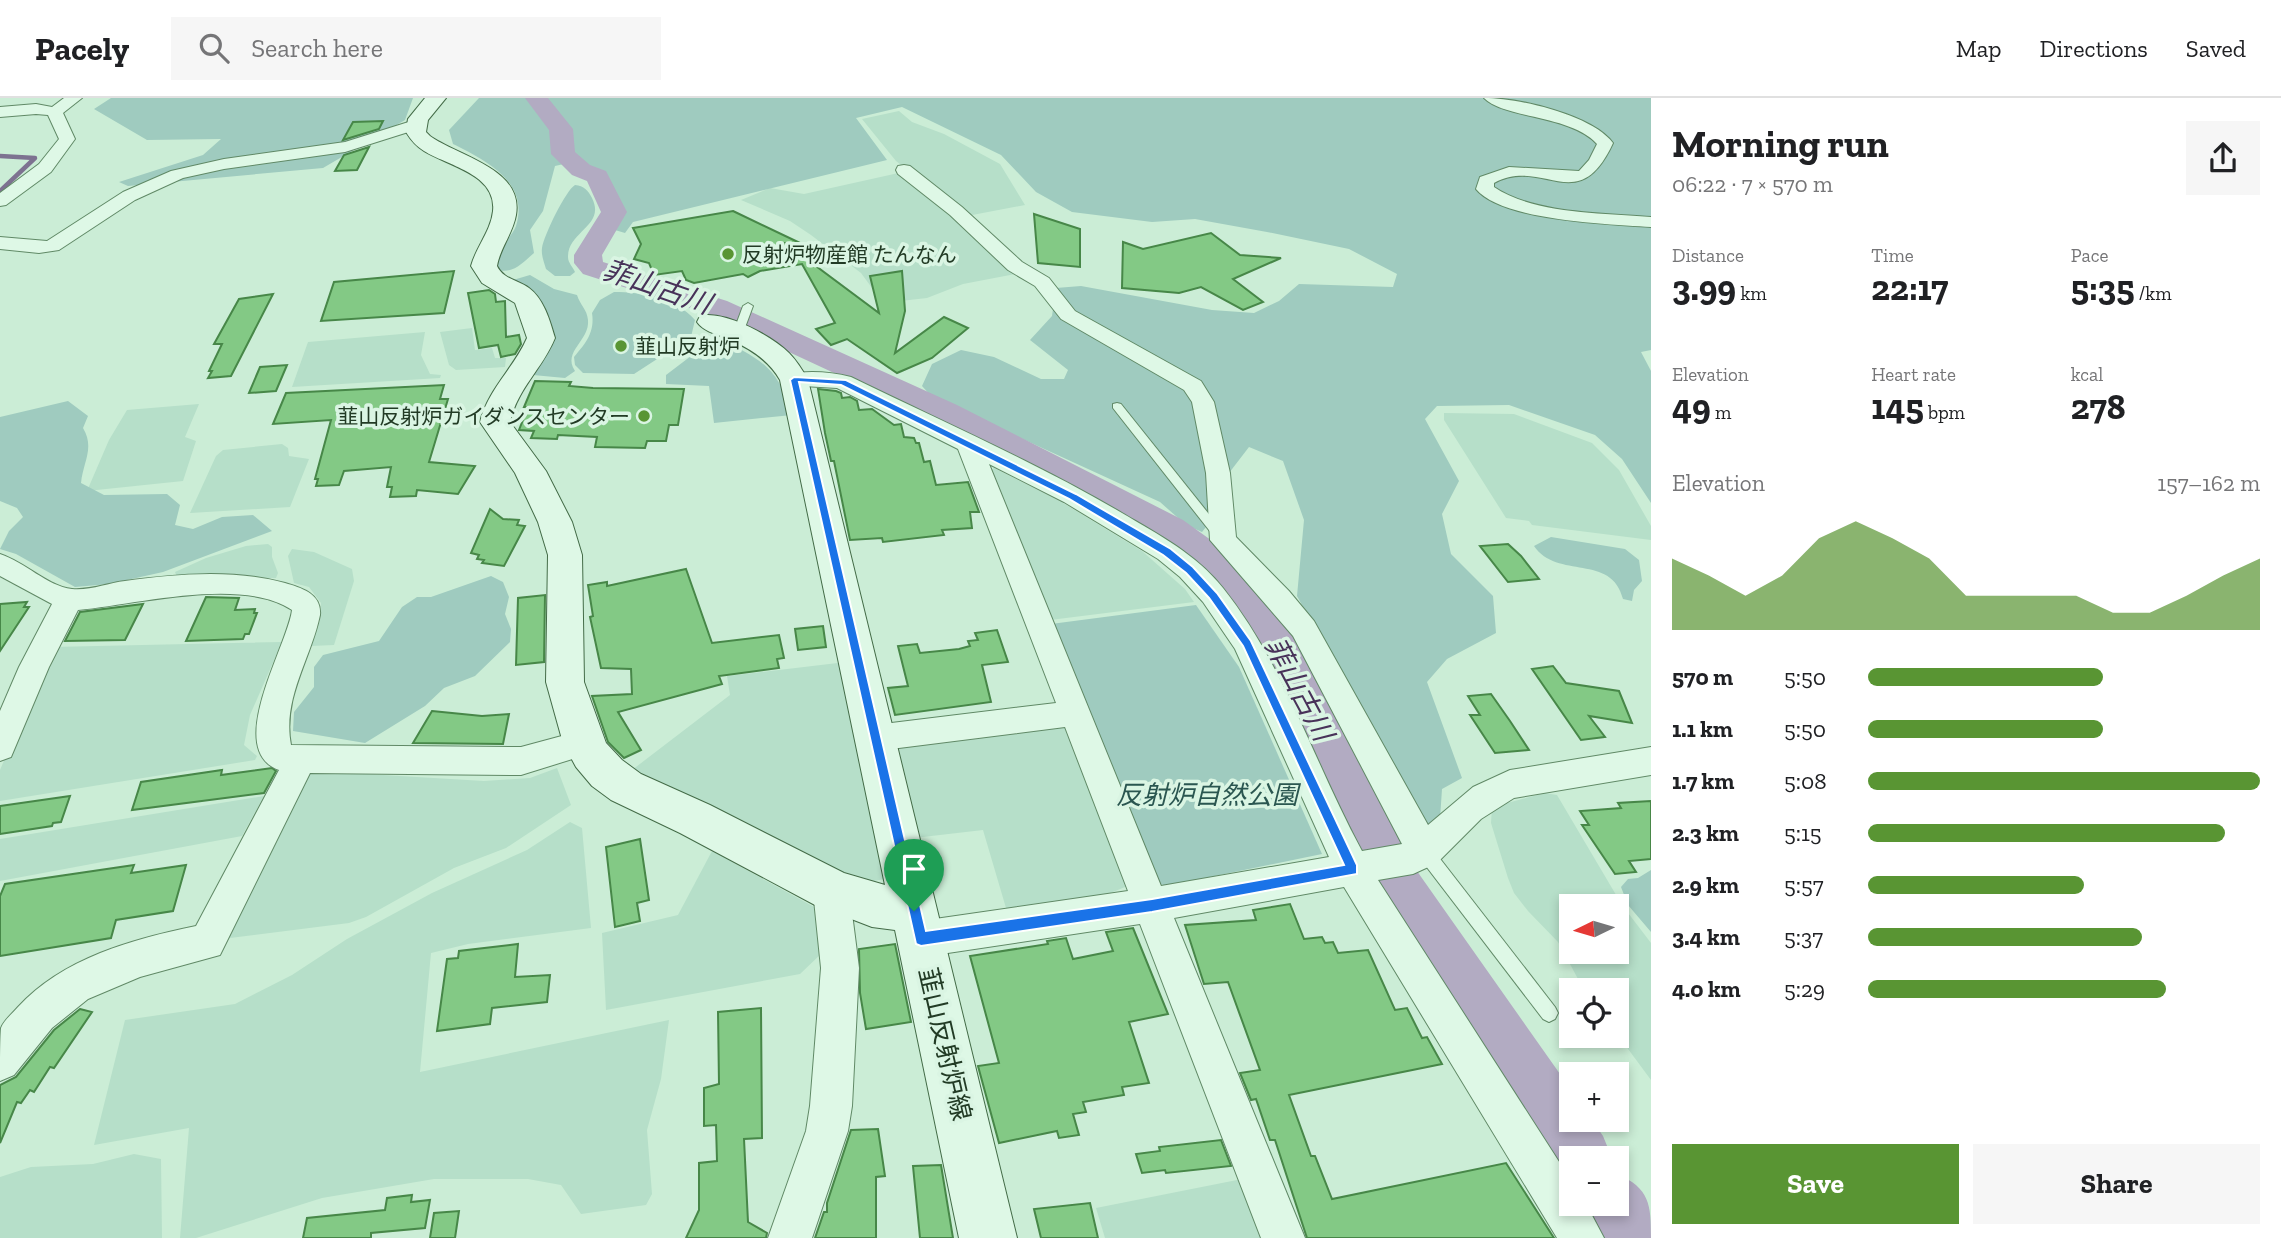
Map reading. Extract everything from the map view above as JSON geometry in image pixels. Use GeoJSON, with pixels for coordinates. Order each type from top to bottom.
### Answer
{"type":"FeatureCollection","features":[{"type":"Feature","properties":{"kind":"street"},"geometry":{"type":"LineString","coordinates":[[0,112],[28,109],[55,112],[74,98]]}},
{"type":"Feature","properties":{"kind":"street"},"geometry":{"type":"LineString","coordinates":[[0,243],[28,244],[39,249],[52,246],[137,191],[159,180],[221,166],[342,148],[383,136],[396,128],[415,125],[436,98]]}},
{"type":"Feature","properties":{"kind":"street"},"geometry":{"type":"LineString","coordinates":[[1492,98],[1583,127],[1599,135],[1605,143],[1596,162],[1584,175],[1570,177],[1533,172],[1505,173],[1486,181],[1485,189],[1489,193],[1506,202],[1558,212],[1651,222]]}},
{"type":"Feature","properties":{"kind":"street"},"geometry":{"type":"LineString","coordinates":[[0,201],[44,168],[68,139],[56,119],[55,112]]}},
{"type":"Feature","properties":{"kind":"street"},"geometry":{"type":"LineString","coordinates":[[415,125],[419,138],[426,144],[474,164],[487,174],[505,201],[503,221],[487,249],[484,266],[491,278],[526,299],[541,338],[531,359],[496,408],[495,422],[530,471],[542,493],[555,522],[565,555],[565,682],[584,743],[607,773],[626,787],[695,819],[831,890],[917,925],[1152,905],[1356,869],[1419,855],[1469,808],[1510,784],[1651,761]]}},
{"type":"Feature","properties":{"kind":"street"},"geometry":{"type":"LineString","coordinates":[[904,170],[956,211],[1015,266],[1042,282],[1068,315],[1193,386],[1203,402],[1217,473],[1223,540],[1279,598],[1304,629],[1394,799],[1419,855]]}},
{"type":"Feature","properties":{"kind":"street","name":"韮山反射炉線"},"geometry":{"type":"LineString","coordinates":[[734,322],[783,360],[794,380],[988,1238]]}},
{"type":"Feature","properties":{"kind":"street"},"geometry":{"type":"LineString","coordinates":[[794,380],[843,382],[970,445],[1128,528],[1167,552],[1213,595],[1247,644],[1356,869],[1582,1238]]}},
{"type":"Feature","properties":{"kind":"street"},"geometry":{"type":"LineString","coordinates":[[970,445],[1283,1238]]}},
{"type":"Feature","properties":{"kind":"street"},"geometry":{"type":"LineString","coordinates":[[0,564],[69,599],[134,590],[206,585],[257,587],[299,597],[306,604],[307,613],[292,652],[272,726],[276,753],[285,759],[521,761],[584,743]]}},
{"type":"Feature","properties":{"kind":"street"},"geometry":{"type":"LineString","coordinates":[[0,748],[34,667],[69,599]]}},
{"type":"Feature","properties":{"kind":"street"},"geometry":{"type":"LineString","coordinates":[[875,738],[1075,713]]}},
{"type":"Feature","properties":{"kind":"street"},"geometry":{"type":"LineString","coordinates":[[0,1061],[38,1014],[73,988],[108,969],[140,957],[207,942],[300,761]]}},
{"type":"Feature","properties":{"kind":"street"},"geometry":{"type":"LineString","coordinates":[[790,1238],[827,1131],[831,1106],[840,968],[831,890]]}},
{"type":"Feature","properties":{"kind":"street"},"geometry":{"type":"LineString","coordinates":[[0,1023],[38,1014]]}},
{"type":"Feature","properties":{"kind":"lane"},"geometry":{"type":"LineString","coordinates":[[1117,406],[1223,540]]}},
{"type":"Feature","properties":{"kind":"lane"},"geometry":{"type":"LineString","coordinates":[[1419,855],[1549,1013]]}},
{"type":"Feature","properties":{"kind":"green space"},"geometry":{"type":"Polygon","coordinates":[[[111,98],[413,98],[405,120],[323,168],[128,186],[119,182],[203,155],[221,139],[147,140],[94,109],[111,98]]]}},
{"type":"Feature","properties":{"kind":"green space"},"geometry":{"type":"Polygon","coordinates":[[[479,98],[1651,98],[1651,350],[1641,352],[1651,371],[1651,503],[1622,459],[1595,435],[1509,405],[1437,406],[1425,419],[1459,481],[1442,514],[1451,554],[1493,596],[1496,633],[1447,659],[1427,682],[1462,778],[1442,789],[1440,819],[1432,827],[1422,821],[1297,596],[1304,520],[1283,461],[1249,447],[1229,473],[1218,512],[1202,532],[1186,525],[1160,502],[933,398],[922,386],[932,364],[961,350],[994,357],[1041,379],[1064,379],[1068,370],[1030,340],[1052,316],[1056,288],[1081,286],[1212,310],[1254,313],[1279,301],[1299,284],[1393,287],[1397,274],[1349,249],[1267,232],[1195,219],[1152,222],[1072,212],[1036,192],[1001,155],[902,107],[856,118],[887,160],[633,222],[625,233],[615,230],[620,209],[604,175],[577,161],[555,166],[543,211],[530,230],[534,253],[513,269],[497,270],[501,249],[516,226],[519,211],[517,197],[502,174],[453,144],[449,130],[479,98]]]}},
{"type":"Feature","properties":{"kind":"green space"},"geometry":{"type":"Polygon","coordinates":[[[899,111],[912,122],[944,134],[1000,164],[1025,205],[967,216],[896,161],[862,119],[899,111]]]}},
{"type":"Feature","properties":{"kind":"green space"},"geometry":{"type":"Polygon","coordinates":[[[903,172],[1021,273],[963,284],[927,298],[883,303],[861,273],[811,235],[790,221],[741,200],[770,188],[804,194],[903,172]]]}},
{"type":"Feature","properties":{"kind":"green space"},"geometry":{"type":"Polygon","coordinates":[[[575,185],[583,187],[590,195],[595,208],[594,215],[570,248],[568,259],[575,272],[570,276],[555,276],[546,269],[542,248],[556,214],[575,185]]]}},
{"type":"Feature","properties":{"kind":"green space"},"geometry":{"type":"Polygon","coordinates":[[[530,275],[554,289],[577,295],[586,313],[588,320],[585,334],[572,358],[575,371],[565,378],[533,375],[535,362],[513,280],[530,275]]]}},
{"type":"Feature","properties":{"kind":"green space"},"geometry":{"type":"Polygon","coordinates":[[[614,292],[647,295],[678,306],[695,320],[691,337],[634,374],[583,373],[575,365],[574,357],[589,337],[592,313],[600,300],[614,292]]]}},
{"type":"Feature","properties":{"kind":"green space"},"geometry":{"type":"Polygon","coordinates":[[[472,328],[475,350],[492,348],[495,358],[506,358],[505,367],[456,370],[449,365],[440,332],[472,328]]]}},
{"type":"Feature","properties":{"kind":"green space"},"geometry":{"type":"Polygon","coordinates":[[[425,332],[421,355],[430,374],[441,375],[440,378],[292,387],[308,342],[425,332]]]}},
{"type":"Feature","properties":{"kind":"green space"},"geometry":{"type":"Polygon","coordinates":[[[716,337],[755,358],[773,374],[792,415],[714,423],[709,386],[666,384],[666,375],[716,337]]]}},
{"type":"Feature","properties":{"kind":"green space"},"geometry":{"type":"Polygon","coordinates":[[[68,401],[88,416],[83,428],[88,449],[81,483],[104,495],[167,494],[180,505],[175,525],[193,529],[222,517],[253,515],[272,531],[163,572],[109,584],[75,587],[16,554],[0,549],[9,531],[23,517],[17,508],[0,501],[0,417],[68,401]]]}},
{"type":"Feature","properties":{"kind":"green space"},"geometry":{"type":"Polygon","coordinates":[[[199,404],[185,437],[196,441],[183,481],[87,491],[109,440],[127,410],[199,404]]]}},
{"type":"Feature","properties":{"kind":"green space"},"geometry":{"type":"Polygon","coordinates":[[[1444,413],[1514,414],[1592,443],[1619,470],[1651,526],[1651,540],[1532,525],[1529,521],[1506,518],[1444,420],[1444,413]]]}},
{"type":"Feature","properties":{"kind":"green space"},"geometry":{"type":"Polygon","coordinates":[[[282,444],[288,448],[289,456],[309,459],[290,507],[190,513],[216,456],[223,450],[282,444]]]}},
{"type":"Feature","properties":{"kind":"green space"},"geometry":{"type":"Polygon","coordinates":[[[994,468],[1060,501],[1142,551],[1185,589],[1194,602],[1050,620],[988,471],[994,468]]]}},
{"type":"Feature","properties":{"kind":"green space"},"geometry":{"type":"Polygon","coordinates":[[[1551,537],[1625,549],[1639,560],[1642,581],[1634,590],[1632,601],[1623,599],[1617,585],[1608,576],[1556,562],[1544,556],[1534,546],[1551,537]]]}},
{"type":"Feature","properties":{"kind":"green space"},"geometry":{"type":"Polygon","coordinates":[[[268,544],[272,547],[272,557],[278,573],[276,578],[177,577],[175,572],[206,558],[246,546],[268,544]]]}},
{"type":"Feature","properties":{"kind":"green space"},"geometry":{"type":"Polygon","coordinates":[[[292,549],[314,552],[352,569],[354,581],[334,645],[311,646],[320,620],[321,603],[309,587],[294,583],[288,556],[292,549]]]}},
{"type":"Feature","properties":{"kind":"green space"},"geometry":{"type":"Polygon","coordinates":[[[491,576],[503,582],[509,597],[505,614],[511,629],[510,642],[475,676],[444,688],[425,706],[365,743],[293,731],[294,712],[314,687],[314,667],[323,655],[379,641],[402,607],[417,597],[431,597],[491,576]]]}},
{"type":"Feature","properties":{"kind":"green space","name":"反射炉自然公園"},"geometry":{"type":"Polygon","coordinates":[[[1196,605],[1239,667],[1322,854],[1166,886],[1155,882],[1051,624],[1196,605]]]}},
{"type":"Feature","properties":{"kind":"green space"},"geometry":{"type":"Polygon","coordinates":[[[282,642],[250,715],[244,745],[257,756],[255,760],[0,801],[0,770],[52,647],[282,642]]]}},
{"type":"Feature","properties":{"kind":"green space"},"geometry":{"type":"Polygon","coordinates":[[[846,662],[885,879],[850,885],[632,770],[730,695],[727,676],[846,662]]]}},
{"type":"Feature","properties":{"kind":"green space"},"geometry":{"type":"Polygon","coordinates":[[[1064,721],[1130,885],[1103,896],[1006,908],[983,830],[914,838],[892,745],[1064,721]]]}},
{"type":"Feature","properties":{"kind":"green space"},"geometry":{"type":"Polygon","coordinates":[[[557,768],[571,805],[506,848],[454,868],[366,917],[349,923],[230,938],[228,929],[301,778],[316,771],[484,781],[530,778],[557,768]]]}},
{"type":"Feature","properties":{"kind":"green space"},"geometry":{"type":"Polygon","coordinates":[[[1545,793],[1557,795],[1616,894],[1559,894],[1559,944],[1514,893],[1491,823],[1492,807],[1545,793]]]}},
{"type":"Feature","properties":{"kind":"green space"},"geometry":{"type":"Polygon","coordinates":[[[264,796],[242,836],[0,881],[0,839],[264,796]]]}},
{"type":"Feature","properties":{"kind":"green space"},"geometry":{"type":"Polygon","coordinates":[[[570,822],[582,828],[591,928],[468,944],[431,953],[420,1072],[669,1020],[661,1079],[647,1130],[652,1194],[646,1205],[581,1214],[561,1185],[528,1179],[434,1179],[322,1198],[196,1238],[180,1238],[189,1128],[94,1145],[125,1020],[235,1004],[292,975],[347,939],[432,893],[527,850],[570,822]]]}},
{"type":"Feature","properties":{"kind":"green space"},"geometry":{"type":"Polygon","coordinates":[[[712,851],[816,908],[822,953],[800,974],[606,1010],[602,933],[678,915],[712,851]]]}},
{"type":"Feature","properties":{"kind":"green space"},"geometry":{"type":"Polygon","coordinates":[[[1651,870],[1651,932],[1629,906],[1629,894],[1624,894],[1621,887],[1628,879],[1638,878],[1651,870]]]}},
{"type":"Feature","properties":{"kind":"green space"},"geometry":{"type":"Polygon","coordinates":[[[1629,914],[1651,943],[1651,1080],[1627,1048],[1629,978],[1578,978],[1570,964],[1629,964],[1629,914]]]}},
{"type":"Feature","properties":{"kind":"green space"},"geometry":{"type":"Polygon","coordinates":[[[134,1154],[161,1159],[162,1238],[0,1238],[0,1177],[31,1167],[93,1164],[134,1154]]]}},
{"type":"Feature","properties":{"kind":"green space"},"geometry":{"type":"Polygon","coordinates":[[[1242,1179],[1264,1238],[1105,1238],[1096,1208],[1242,1179]]]}},
{"type":"Feature","properties":{"kind":"building"},"geometry":{"type":"Polygon","coordinates":[[[383,121],[379,129],[343,140],[353,122],[383,121]]]}},
{"type":"Feature","properties":{"kind":"building"},"geometry":{"type":"Polygon","coordinates":[[[369,147],[357,170],[335,171],[344,155],[369,147]]]}},
{"type":"Feature","properties":{"kind":"building"},"geometry":{"type":"Polygon","coordinates":[[[733,211],[800,243],[785,243],[879,313],[870,276],[902,271],[905,311],[895,353],[944,317],[968,328],[932,358],[897,373],[847,339],[831,345],[816,329],[835,323],[802,264],[760,271],[748,277],[743,274],[694,283],[686,280],[682,271],[654,275],[649,263],[634,259],[641,244],[633,228],[733,211]]]}},
{"type":"Feature","properties":{"kind":"building"},"geometry":{"type":"Polygon","coordinates":[[[1034,214],[1080,229],[1080,267],[1038,263],[1034,214]]]}},
{"type":"Feature","properties":{"kind":"building"},"geometry":{"type":"Polygon","coordinates":[[[1211,233],[1240,255],[1281,258],[1233,279],[1263,302],[1243,310],[1201,287],[1179,293],[1122,288],[1123,242],[1143,249],[1211,233]]]}},
{"type":"Feature","properties":{"kind":"building"},"geometry":{"type":"Polygon","coordinates":[[[454,271],[444,313],[321,321],[334,282],[454,271]]]}},
{"type":"Feature","properties":{"kind":"building"},"geometry":{"type":"Polygon","coordinates":[[[489,290],[495,294],[496,302],[505,301],[506,337],[519,335],[521,344],[515,354],[501,357],[498,345],[479,348],[468,293],[489,290]]]}},
{"type":"Feature","properties":{"kind":"building"},"geometry":{"type":"Polygon","coordinates":[[[273,294],[231,376],[208,378],[222,344],[214,344],[239,299],[273,294]]]}},
{"type":"Feature","properties":{"kind":"building"},"geometry":{"type":"Polygon","coordinates":[[[287,365],[276,391],[249,393],[260,367],[287,365]]]}},
{"type":"Feature","properties":{"kind":"building"},"geometry":{"type":"Polygon","coordinates":[[[535,381],[571,382],[569,386],[593,388],[684,389],[678,425],[669,425],[666,441],[647,441],[645,448],[595,447],[597,437],[558,435],[557,439],[531,438],[534,431],[519,430],[528,407],[524,407],[535,381]]]}},
{"type":"Feature","properties":{"kind":"building"},"geometry":{"type":"Polygon","coordinates":[[[444,385],[440,399],[448,399],[429,462],[475,466],[458,494],[417,490],[416,496],[390,497],[392,487],[387,487],[391,467],[344,471],[339,485],[316,486],[318,479],[315,479],[331,420],[273,424],[286,393],[444,385]]]}},
{"type":"Feature","properties":{"kind":"building"},"geometry":{"type":"Polygon","coordinates":[[[818,389],[841,393],[842,398],[850,397],[857,401],[859,410],[872,409],[894,425],[901,424],[904,437],[914,438],[916,443],[919,443],[924,462],[930,461],[936,485],[968,482],[979,512],[970,512],[972,528],[942,530],[944,535],[883,542],[882,538],[850,540],[834,461],[831,461],[825,433],[818,389]]]}},
{"type":"Feature","properties":{"kind":"building"},"geometry":{"type":"Polygon","coordinates":[[[490,509],[503,519],[519,520],[517,525],[525,526],[504,566],[482,563],[484,560],[477,559],[479,555],[471,553],[490,509]]]}},
{"type":"Feature","properties":{"kind":"building"},"geometry":{"type":"Polygon","coordinates":[[[1508,544],[1539,579],[1508,582],[1480,546],[1508,544]]]}},
{"type":"Feature","properties":{"kind":"building"},"geometry":{"type":"Polygon","coordinates":[[[686,569],[712,643],[779,635],[784,658],[777,659],[779,668],[719,676],[722,684],[618,712],[641,750],[624,758],[608,742],[592,696],[632,694],[631,669],[601,668],[590,617],[593,616],[588,585],[607,582],[607,586],[686,569]]]}},
{"type":"Feature","properties":{"kind":"building"},"geometry":{"type":"Polygon","coordinates":[[[545,595],[544,662],[516,665],[518,598],[545,595]]]}},
{"type":"Feature","properties":{"kind":"building"},"geometry":{"type":"Polygon","coordinates":[[[206,597],[239,598],[235,610],[255,609],[254,613],[257,613],[249,634],[245,634],[243,639],[186,641],[206,597]]]}},
{"type":"Feature","properties":{"kind":"building"},"geometry":{"type":"Polygon","coordinates":[[[27,602],[24,607],[29,607],[0,651],[0,604],[27,602]]]}},
{"type":"Feature","properties":{"kind":"building"},"geometry":{"type":"Polygon","coordinates":[[[143,604],[125,640],[65,641],[80,612],[143,604]]]}},
{"type":"Feature","properties":{"kind":"building"},"geometry":{"type":"Polygon","coordinates":[[[823,626],[826,647],[798,650],[795,629],[823,626]]]}},
{"type":"Feature","properties":{"kind":"building"},"geometry":{"type":"Polygon","coordinates":[[[997,630],[1008,662],[982,665],[991,702],[895,715],[888,688],[908,686],[898,646],[917,644],[920,653],[959,649],[970,646],[968,641],[978,640],[975,633],[997,630]]]}},
{"type":"Feature","properties":{"kind":"building"},"geometry":{"type":"Polygon","coordinates":[[[1553,666],[1566,683],[1619,691],[1632,723],[1589,716],[1605,737],[1581,740],[1532,669],[1553,666]]]}},
{"type":"Feature","properties":{"kind":"building"},"geometry":{"type":"Polygon","coordinates":[[[1491,694],[1529,750],[1495,753],[1470,715],[1480,715],[1468,696],[1491,694]]]}},
{"type":"Feature","properties":{"kind":"building"},"geometry":{"type":"Polygon","coordinates":[[[432,711],[482,716],[509,714],[503,744],[413,743],[432,711]]]}},
{"type":"Feature","properties":{"kind":"building"},"geometry":{"type":"Polygon","coordinates":[[[272,768],[276,771],[264,793],[132,810],[141,782],[222,770],[221,775],[272,768]]]}},
{"type":"Feature","properties":{"kind":"building"},"geometry":{"type":"Polygon","coordinates":[[[70,796],[61,822],[53,823],[52,826],[0,834],[0,806],[70,796]]]}},
{"type":"Feature","properties":{"kind":"building"},"geometry":{"type":"Polygon","coordinates":[[[1651,801],[1651,859],[1629,861],[1636,872],[1615,874],[1582,825],[1589,825],[1580,811],[1621,808],[1618,803],[1651,801]]]}},
{"type":"Feature","properties":{"kind":"building"},"geometry":{"type":"Polygon","coordinates":[[[640,839],[649,900],[637,903],[640,921],[615,927],[606,847],[640,839]]]}},
{"type":"Feature","properties":{"kind":"building"},"geometry":{"type":"Polygon","coordinates":[[[134,865],[131,873],[186,865],[173,911],[116,920],[111,938],[0,956],[0,896],[5,884],[134,865]]]}},
{"type":"Feature","properties":{"kind":"building"},"geometry":{"type":"Polygon","coordinates":[[[1290,904],[1304,939],[1322,937],[1325,943],[1333,942],[1338,953],[1368,950],[1395,1010],[1407,1008],[1422,1038],[1427,1037],[1442,1064],[1289,1095],[1311,1156],[1315,1156],[1332,1199],[1506,1163],[1554,1238],[1307,1238],[1275,1140],[1270,1140],[1256,1099],[1251,1100],[1240,1073],[1260,1070],[1228,982],[1204,984],[1185,925],[1256,920],[1253,910],[1290,904]]]}},
{"type":"Feature","properties":{"kind":"building"},"geometry":{"type":"Polygon","coordinates":[[[1133,928],[1168,1014],[1129,1022],[1149,1083],[1122,1087],[1124,1095],[1083,1102],[1086,1112],[1073,1114],[1079,1135],[1059,1138],[1057,1131],[999,1143],[978,1066],[999,1063],[970,956],[1048,944],[1047,941],[1066,938],[1073,959],[1113,951],[1106,932],[1133,928]]]}},
{"type":"Feature","properties":{"kind":"building"},"geometry":{"type":"Polygon","coordinates":[[[518,944],[515,977],[550,975],[547,1002],[492,1008],[490,1024],[437,1031],[447,959],[458,958],[459,951],[518,944]]]}},
{"type":"Feature","properties":{"kind":"building"},"geometry":{"type":"Polygon","coordinates":[[[895,944],[911,1022],[866,1029],[860,993],[859,949],[895,944]]]}},
{"type":"Feature","properties":{"kind":"building"},"geometry":{"type":"Polygon","coordinates":[[[761,1008],[762,1138],[744,1139],[748,1222],[767,1233],[766,1238],[686,1238],[699,1210],[699,1163],[717,1161],[716,1125],[704,1126],[704,1088],[719,1084],[718,1012],[761,1008]]]}},
{"type":"Feature","properties":{"kind":"building"},"geometry":{"type":"Polygon","coordinates":[[[80,1009],[92,1012],[54,1068],[50,1067],[34,1092],[30,1090],[21,1103],[17,1102],[0,1143],[0,1085],[16,1077],[54,1030],[80,1009]]]}},
{"type":"Feature","properties":{"kind":"building"},"geometry":{"type":"Polygon","coordinates":[[[878,1129],[885,1176],[876,1177],[876,1238],[815,1238],[824,1212],[827,1212],[827,1203],[851,1130],[878,1129]]]}},
{"type":"Feature","properties":{"kind":"building"},"geometry":{"type":"Polygon","coordinates":[[[1221,1140],[1231,1166],[1142,1173],[1136,1154],[1160,1151],[1159,1147],[1221,1140]]]}},
{"type":"Feature","properties":{"kind":"building"},"geometry":{"type":"Polygon","coordinates":[[[941,1165],[953,1238],[920,1238],[913,1166],[941,1165]]]}},
{"type":"Feature","properties":{"kind":"building"},"geometry":{"type":"Polygon","coordinates":[[[412,1195],[411,1202],[430,1200],[425,1228],[371,1233],[371,1238],[303,1238],[307,1218],[385,1210],[387,1198],[412,1195]]]}},
{"type":"Feature","properties":{"kind":"building"},"geometry":{"type":"Polygon","coordinates":[[[1090,1203],[1098,1238],[1041,1238],[1034,1209],[1090,1203]]]}},
{"type":"Feature","properties":{"kind":"building"},"geometry":{"type":"Polygon","coordinates":[[[459,1211],[455,1238],[430,1238],[434,1213],[459,1211]]]}},
{"type":"Feature","properties":{"kind":"waterway","name":"菲山古川"},"geometry":{"type":"LineString","coordinates":[[536,98],[561,129],[563,154],[581,170],[597,176],[614,212],[588,255],[588,263],[593,268],[716,307],[945,412],[1169,529],[1201,553],[1234,585],[1279,644],[1394,881],[1573,1146]]}},
{"type":"Feature","properties":{"kind":"waterway"},"geometry":{"type":"LineString","coordinates":[[0,156],[35,158],[0,191]]}},
{"type":"Feature","properties":{"kind":"waterway","name":"菲山古川"},"geometry":{"type":"LineString","coordinates":[[1620,1216],[1635,1238]]}},
{"type":"Feature","properties":{"kind":"place","name":"反射炉物産館 たんなん"},"geometry":{"type":"Point","coordinates":[728,254]}},
{"type":"Feature","properties":{"kind":"place","name":"韮山反射炉"},"geometry":{"type":"Point","coordinates":[621,346]}},
{"type":"Feature","properties":{"kind":"place","name":"韮山反射炉ガイダンスセンター"},"geometry":{"type":"Point","coordinates":[644,416]}},
{"type":"Feature","properties":{"kind":"route"},"geometry":{"type":"LineString","coordinates":[[825,379],[843,382],[1073,496],[1167,552],[1189,570],[1213,595],[1247,644],[1352,870],[1152,905],[921,939],[914,911],[794,380],[825,379]]}}]}
